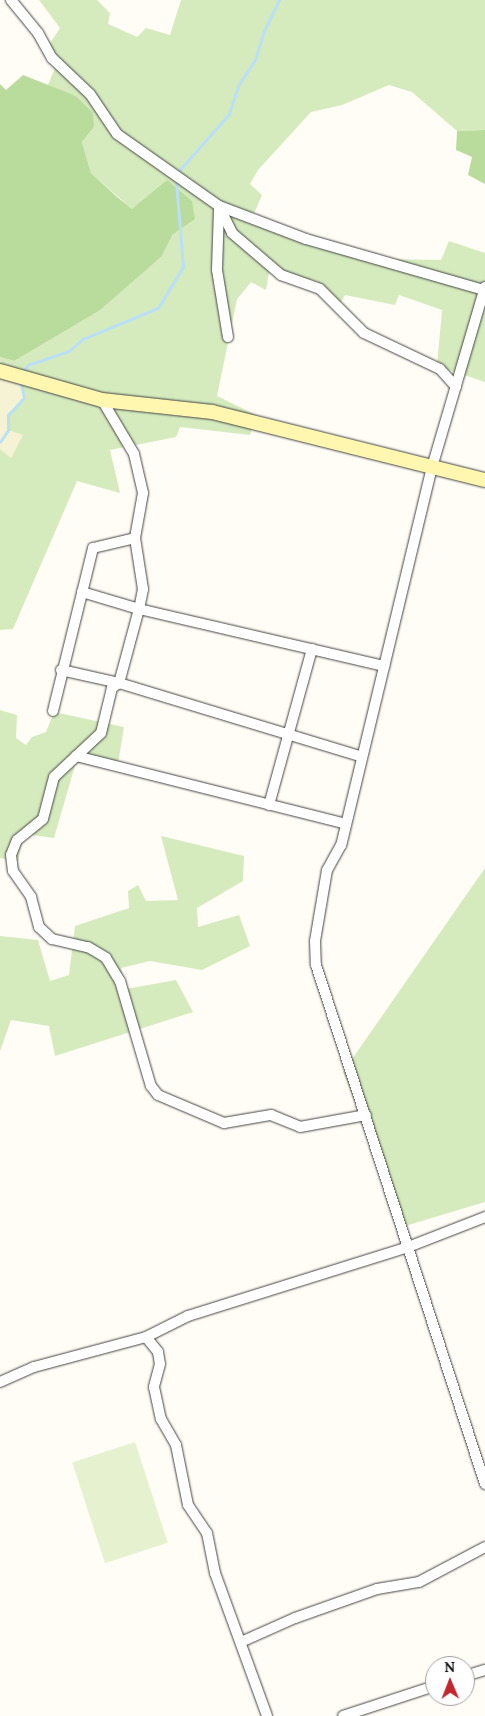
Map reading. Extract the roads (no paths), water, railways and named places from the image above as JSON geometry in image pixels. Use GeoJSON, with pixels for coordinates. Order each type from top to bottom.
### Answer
{"type":"FeatureCollection","features":[{"type":"Feature","properties":{"kind":"main road"},"geometry":{"type":"LineString","coordinates":[[0,371],[102,400],[212,412],[485,480]]}},
{"type":"Feature","properties":{"kind":"street"},"geometry":{"type":"LineString","coordinates":[[11,0],[38,33],[52,58],[90,94],[116,134],[219,206],[306,239],[484,288],[432,467],[341,845],[327,870],[315,941],[316,966],[485,1484]]}},
{"type":"Feature","properties":{"kind":"street"},"geometry":{"type":"LineString","coordinates":[[219,206],[217,270],[228,337]]}},
{"type":"Feature","properties":{"kind":"street"},"geometry":{"type":"LineString","coordinates":[[219,206],[232,233],[282,275],[320,289],[364,333],[440,369],[456,387]]}},
{"type":"Feature","properties":{"kind":"street"},"geometry":{"type":"LineString","coordinates":[[102,400],[136,462],[143,493],[135,538],[143,589],[140,609],[119,683],[112,688],[101,733],[54,777],[43,818],[16,840],[11,855],[13,871],[31,898],[39,928],[52,940],[88,948],[106,958],[120,981],[151,1086],[158,1095],[224,1123],[271,1115],[300,1127],[366,1115]]}},
{"type":"Feature","properties":{"kind":"street"},"geometry":{"type":"LineString","coordinates":[[52,711],[93,548],[135,538]]}},
{"type":"Feature","properties":{"kind":"street"},"geometry":{"type":"LineString","coordinates":[[82,592],[140,609],[384,666]]}},
{"type":"Feature","properties":{"kind":"street"},"geometry":{"type":"LineString","coordinates":[[269,805],[312,649]]}},
{"type":"Feature","properties":{"kind":"street"},"geometry":{"type":"LineString","coordinates":[[61,670],[119,683],[362,757]]}},
{"type":"Feature","properties":{"kind":"street"},"geometry":{"type":"LineString","coordinates":[[76,756],[346,824]]}},
{"type":"Feature","properties":{"kind":"street"},"geometry":{"type":"LineString","coordinates":[[0,1382],[34,1367],[146,1337],[188,1316],[408,1247],[485,1216]]}},
{"type":"Feature","properties":{"kind":"street"},"geometry":{"type":"LineString","coordinates":[[146,1337],[158,1352],[160,1364],[154,1387],[161,1419],[176,1445],[188,1505],[207,1533],[215,1573],[267,1716]]}},
{"type":"Feature","properties":{"kind":"street"},"geometry":{"type":"LineString","coordinates":[[241,1642],[295,1618],[377,1589],[419,1582],[485,1547]]}},
{"type":"Feature","properties":{"kind":"street"},"geometry":{"type":"LineString","coordinates":[[343,1716],[425,1689]]}},
{"type":"Feature","properties":{"kind":"waterway"},"geometry":{"type":"LineString","coordinates":[[177,173],[229,114],[238,86],[255,60],[264,31],[279,0]]}},
{"type":"Feature","properties":{"kind":"waterway"},"geometry":{"type":"LineString","coordinates":[[22,373],[28,365],[69,351],[83,339],[158,308],[183,267],[176,181]]}},
{"type":"Feature","properties":{"kind":"waterway"},"geometry":{"type":"LineString","coordinates":[[0,442],[8,430],[8,415],[24,398],[21,384]]}}]}
